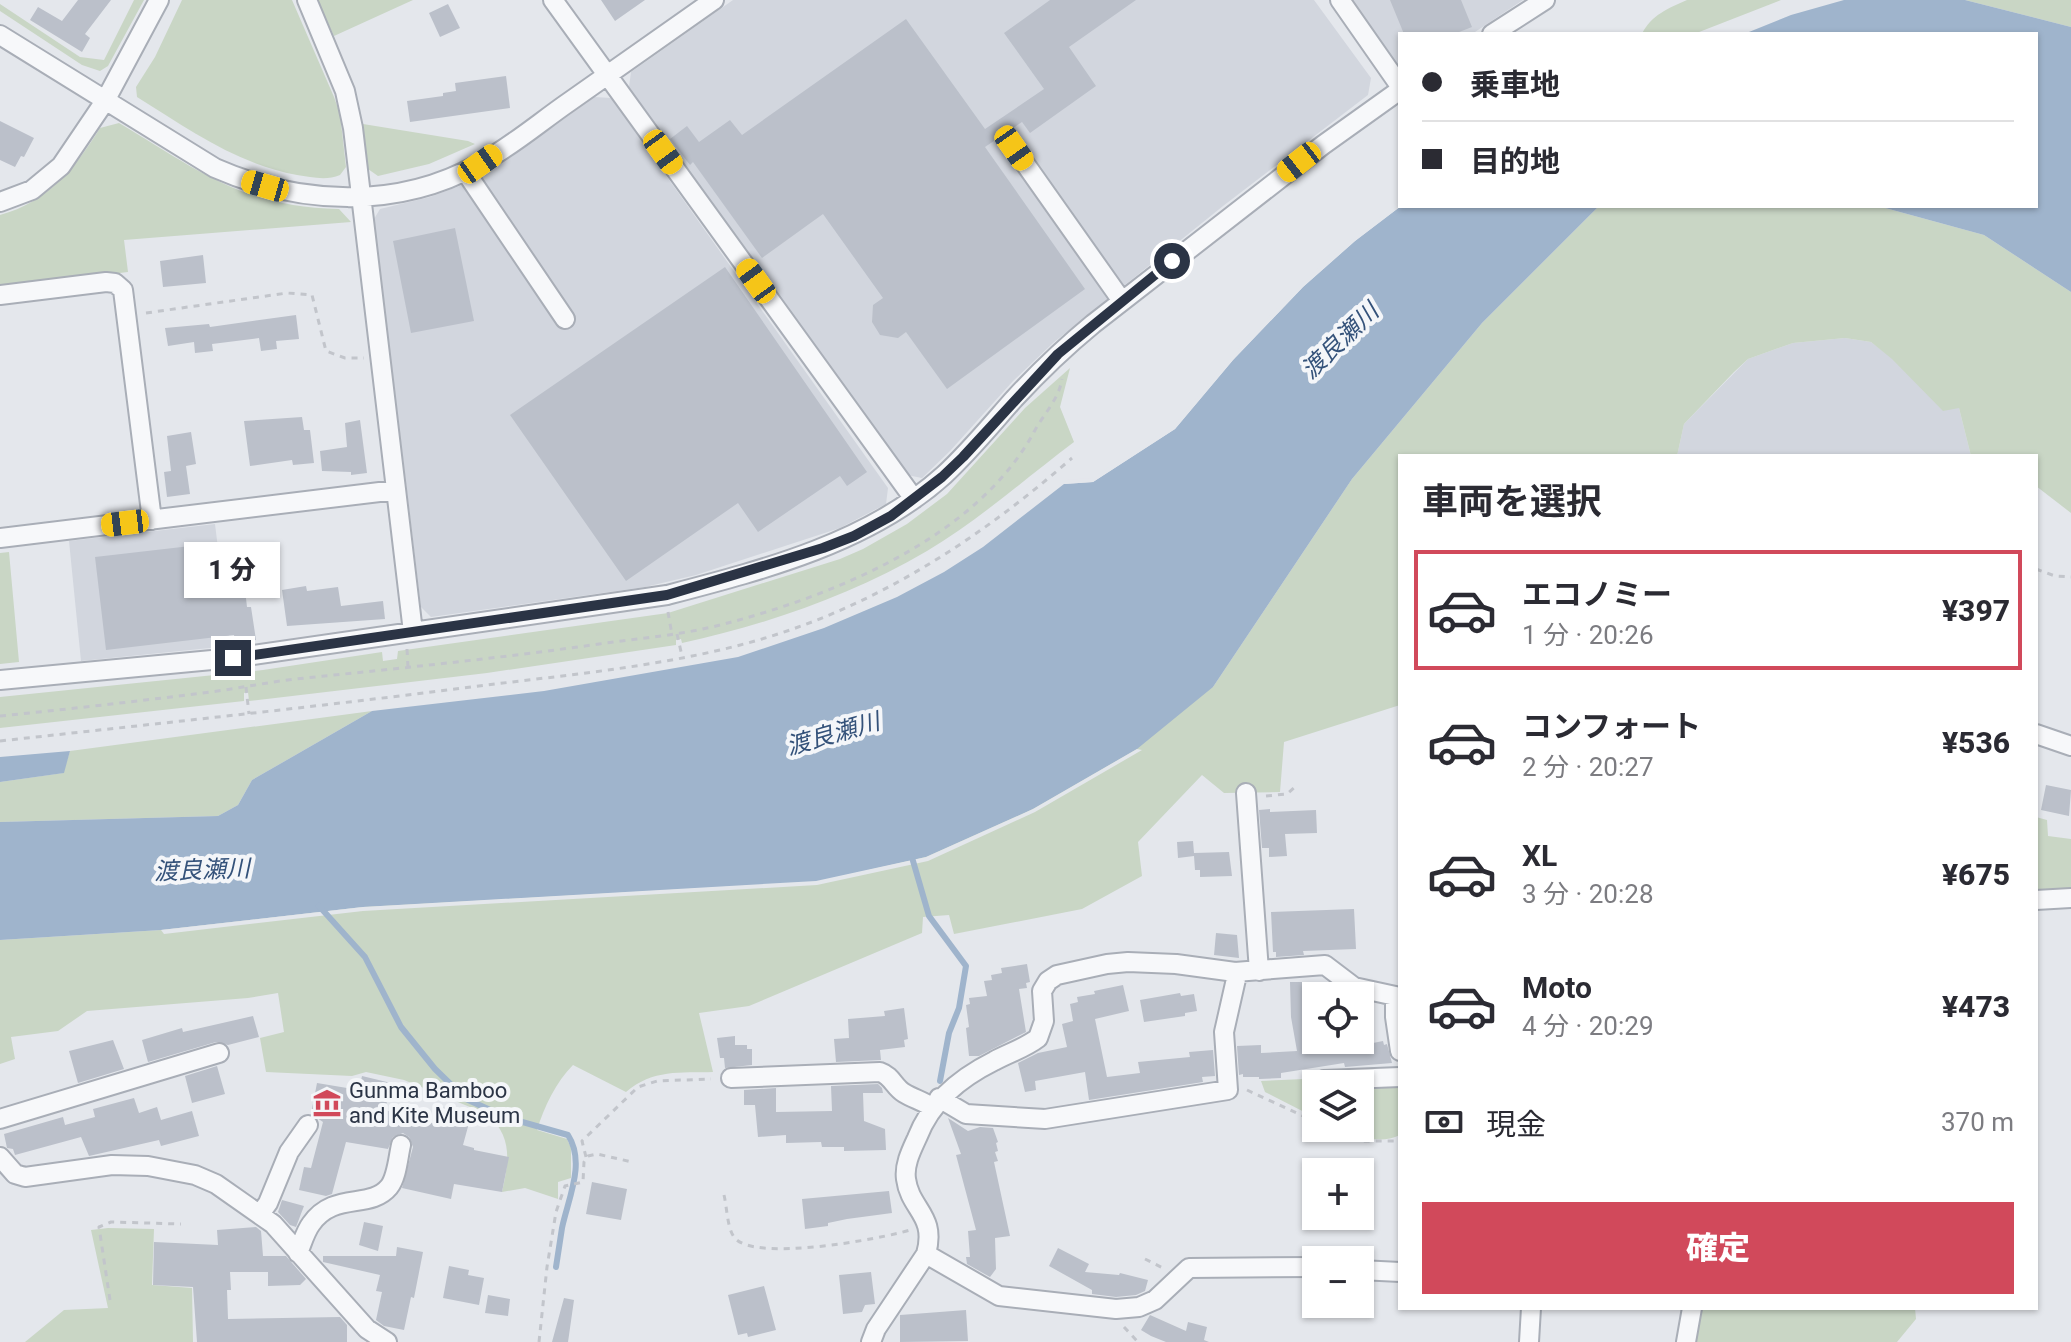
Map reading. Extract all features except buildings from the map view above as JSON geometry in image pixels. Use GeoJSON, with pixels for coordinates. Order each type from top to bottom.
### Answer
{"type":"FeatureCollection","features":[{"type":"Feature","properties":{"kind":"street"},"geometry":{"type":"LineString","coordinates":[[0,202],[32,190],[55,172],[105,101],[159,0]]}},
{"type":"Feature","properties":{"kind":"street"},"geometry":{"type":"LineString","coordinates":[[307,0],[345,91],[353,128],[396,490],[410,639]]}},
{"type":"Feature","properties":{"kind":"street"},"geometry":{"type":"LineString","coordinates":[[553,0],[914,499]]}},
{"type":"Feature","properties":{"kind":"street"},"geometry":{"type":"LineString","coordinates":[[0,35],[200,160],[245,180],[311,196],[360,197],[417,190],[480,164],[714,0]]}},
{"type":"Feature","properties":{"kind":"street"},"geometry":{"type":"LineString","coordinates":[[1340,0],[1398,85]]}},
{"type":"Feature","properties":{"kind":"street"},"geometry":{"type":"LineString","coordinates":[[1495,32],[1545,0]]}},
{"type":"Feature","properties":{"kind":"street"},"geometry":{"type":"LineString","coordinates":[[0,680],[410,639],[667,595],[854,536],[891,516],[963,457],[1058,354],[1122,301],[1311,153],[1398,89]]}},
{"type":"Feature","properties":{"kind":"street"},"geometry":{"type":"LineString","coordinates":[[1014,148],[1122,301]]}},
{"type":"Feature","properties":{"kind":"street"},"geometry":{"type":"LineString","coordinates":[[465,171],[565,319]]}},
{"type":"Feature","properties":{"kind":"street"},"geometry":{"type":"LineString","coordinates":[[0,295],[115,283],[123,290],[152,520]]}},
{"type":"Feature","properties":{"kind":"street"},"geometry":{"type":"LineString","coordinates":[[0,538],[396,490]]}},
{"type":"Feature","properties":{"kind":"street"},"geometry":{"type":"LineString","coordinates":[[2038,735],[2071,746]]}},
{"type":"Feature","properties":{"kind":"street"},"geometry":{"type":"LineString","coordinates":[[1246,795],[1259,971]]}},
{"type":"Feature","properties":{"kind":"street"},"geometry":{"type":"LineString","coordinates":[[2038,900],[2071,898]]}},
{"type":"Feature","properties":{"kind":"street"},"geometry":{"type":"LineString","coordinates":[[871,1342],[876,1329],[926,1254],[930,1242],[927,1226],[906,1177],[909,1157],[921,1126],[936,1103],[974,1072],[1038,1038],[1044,1021],[1042,991],[1048,981],[1057,975],[1128,962],[1176,964],[1235,972],[1325,965],[1354,987],[1398,996],[1394,1006],[1398,1036]]}},
{"type":"Feature","properties":{"kind":"street"},"geometry":{"type":"LineString","coordinates":[[731,1078],[880,1072],[892,1079],[903,1093],[966,1114],[1045,1119],[1228,1090],[1224,1032],[1235,972]]}},
{"type":"Feature","properties":{"kind":"street"},"geometry":{"type":"LineString","coordinates":[[0,1119],[219,1053]]}},
{"type":"Feature","properties":{"kind":"street"},"geometry":{"type":"LineString","coordinates":[[1374,1078],[1398,1077]]}},
{"type":"Feature","properties":{"kind":"street"},"geometry":{"type":"LineString","coordinates":[[260,1214],[268,1203],[289,1152],[308,1125]]}},
{"type":"Feature","properties":{"kind":"street"},"geometry":{"type":"LineString","coordinates":[[298,1253],[308,1228],[325,1209],[385,1191],[391,1184],[401,1145]]}},
{"type":"Feature","properties":{"kind":"street"},"geometry":{"type":"LineString","coordinates":[[0,1157],[15,1174],[25,1177],[112,1165],[171,1169],[216,1184],[273,1224],[380,1340]]}},
{"type":"Feature","properties":{"kind":"street"},"geometry":{"type":"LineString","coordinates":[[926,1254],[999,1296],[1116,1309],[1139,1307],[1155,1300],[1189,1268],[1302,1267]]}},
{"type":"Feature","properties":{"kind":"street"},"geometry":{"type":"LineString","coordinates":[[1374,1271],[1398,1272]]}},
{"type":"Feature","properties":{"kind":"street"},"geometry":{"type":"LineString","coordinates":[[1529,1342],[1531,1310]]}},
{"type":"Feature","properties":{"kind":"street"},"geometry":{"type":"LineString","coordinates":[[1686,1342],[1692,1310]]}},
{"type":"Feature","properties":{"kind":"path"},"geometry":{"type":"LineString","coordinates":[[127,315],[287,293],[312,295],[326,351],[345,358],[379,357]]}},
{"type":"Feature","properties":{"kind":"path"},"geometry":{"type":"LineString","coordinates":[[0,741],[544,678],[682,656],[780,633],[882,590],[923,569],[986,528],[1072,458]]}},
{"type":"Feature","properties":{"kind":"path"},"geometry":{"type":"LineString","coordinates":[[2038,570],[2055,576],[2071,577]]}},
{"type":"Feature","properties":{"kind":"path"},"geometry":{"type":"LineString","coordinates":[[667,608],[682,656]]}},
{"type":"Feature","properties":{"kind":"path"},"geometry":{"type":"LineString","coordinates":[[408,668],[410,639]]}},
{"type":"Feature","properties":{"kind":"path"},"geometry":{"type":"LineString","coordinates":[[246,687],[249,714]]}},
{"type":"Feature","properties":{"kind":"path"},"geometry":{"type":"LineString","coordinates":[[1246,795],[1287,794],[1297,785]]}},
{"type":"Feature","properties":{"kind":"path"},"geometry":{"type":"LineString","coordinates":[[539,1342],[556,1212],[565,1186],[583,1182],[586,1159],[582,1141],[638,1087],[657,1081],[731,1078]]}},
{"type":"Feature","properties":{"kind":"path"},"geometry":{"type":"LineString","coordinates":[[1228,1090],[1248,1090],[1302,1115]]}},
{"type":"Feature","properties":{"kind":"path"},"geometry":{"type":"LineString","coordinates":[[1374,1141],[1398,1141]]}},
{"type":"Feature","properties":{"kind":"path"},"geometry":{"type":"LineString","coordinates":[[586,1159],[597,1154],[632,1162]]}},
{"type":"Feature","properties":{"kind":"path"},"geometry":{"type":"LineString","coordinates":[[724,1195],[731,1233],[744,1245],[755,1247],[780,1248],[875,1240],[927,1226]]}},
{"type":"Feature","properties":{"kind":"path"},"geometry":{"type":"LineString","coordinates":[[110,1300],[99,1227],[111,1222],[181,1224]]}},
{"type":"Feature","properties":{"kind":"shaded area"},"geometry":{"type":"Polygon","coordinates":[[[733,0],[1314,0],[1371,78],[1368,95],[1223,206],[1053,343],[922,478],[907,475],[629,87],[631,72],[733,0]]]}},
{"type":"Feature","properties":{"kind":"shaded area"},"geometry":{"type":"Polygon","coordinates":[[[1350,0],[1523,0],[1475,32],[1398,32],[1398,68],[1350,0]]]}},
{"type":"Feature","properties":{"kind":"shaded area"},"geometry":{"type":"Polygon","coordinates":[[[594,97],[611,98],[888,488],[886,504],[840,528],[696,575],[645,587],[431,617],[421,607],[374,219],[380,209],[430,197],[496,168],[594,97]]]}},
{"type":"Feature","properties":{"kind":"shaded area"},"geometry":{"type":"Polygon","coordinates":[[[1845,338],[1871,342],[1959,408],[1970,454],[1677,454],[1684,424],[1748,359],[1793,343],[1845,338]]]}},
{"type":"Feature","properties":{"kind":"shaded area"},"geometry":{"type":"Polygon","coordinates":[[[215,524],[230,646],[81,661],[69,541],[215,524]]]}},
{"type":"Feature","properties":{"kind":"green space"},"geometry":{"type":"Polygon","coordinates":[[[134,0],[144,0],[108,66],[100,71],[82,65],[0,11],[0,4],[80,57],[104,60],[134,0]]]}},
{"type":"Feature","properties":{"kind":"green space"},"geometry":{"type":"Polygon","coordinates":[[[182,0],[292,0],[340,114],[346,167],[340,175],[308,177],[253,162],[214,144],[137,97],[136,87],[155,57],[182,0]]]}},
{"type":"Feature","properties":{"kind":"green space"},"geometry":{"type":"Polygon","coordinates":[[[317,0],[413,0],[334,36],[317,0]]]}},
{"type":"Feature","properties":{"kind":"green space"},"geometry":{"type":"Polygon","coordinates":[[[1687,0],[1781,0],[1699,32],[1643,32],[1655,17],[1687,0]]]}},
{"type":"Feature","properties":{"kind":"green space"},"geometry":{"type":"Polygon","coordinates":[[[1965,0],[2071,0],[2071,27],[1965,0]]]}},
{"type":"Feature","properties":{"kind":"green space"},"geometry":{"type":"Polygon","coordinates":[[[119,123],[222,183],[275,201],[339,209],[351,222],[124,240],[128,272],[0,287],[0,215],[32,202],[59,182],[81,157],[100,128],[119,123]]]}},
{"type":"Feature","properties":{"kind":"green space"},"geometry":{"type":"Polygon","coordinates":[[[363,124],[475,144],[429,164],[378,176],[368,169],[363,124]]]}},
{"type":"Feature","properties":{"kind":"green space"},"geometry":{"type":"Polygon","coordinates":[[[1597,208],[1885,208],[1984,235],[2071,292],[2071,513],[2038,488],[2038,454],[1970,454],[1959,408],[1943,411],[1871,342],[1845,338],[1793,343],[1748,359],[1684,424],[1677,454],[1398,454],[1398,706],[1284,742],[1280,792],[1224,793],[1202,775],[1138,842],[1142,876],[1082,909],[954,934],[949,915],[923,917],[922,933],[749,1006],[699,1013],[713,1072],[657,1076],[626,1092],[573,1065],[551,1095],[537,1130],[567,1139],[571,1148],[571,1178],[558,1182],[558,1199],[525,1188],[502,1192],[507,1150],[501,1132],[487,1114],[404,1080],[366,1072],[352,1076],[266,1072],[260,1038],[284,1032],[278,993],[87,1011],[58,1031],[11,1037],[15,1059],[0,1064],[0,940],[161,930],[363,907],[1213,687],[1352,479],[1482,323],[1597,208]]]}},
{"type":"Feature","properties":{"kind":"green space"},"geometry":{"type":"Polygon","coordinates":[[[1070,368],[1060,407],[1074,442],[984,512],[927,551],[868,582],[808,607],[682,643],[681,639],[676,640],[676,645],[487,673],[249,701],[248,692],[244,693],[244,701],[0,728],[0,697],[263,670],[382,652],[383,661],[397,659],[398,651],[668,613],[840,559],[907,524],[947,494],[1025,408],[1070,368]]]}},
{"type":"Feature","properties":{"kind":"green space"},"geometry":{"type":"Polygon","coordinates":[[[9,552],[19,662],[0,664],[0,553],[9,552]]]}},
{"type":"Feature","properties":{"kind":"green space"},"geometry":{"type":"Polygon","coordinates":[[[372,711],[252,780],[238,805],[218,816],[0,822],[0,782],[63,773],[70,751],[372,711]]]}},
{"type":"Feature","properties":{"kind":"green space"},"geometry":{"type":"Polygon","coordinates":[[[2038,818],[2047,820],[2048,836],[2071,839],[2071,890],[2038,892],[2038,818]]]}},
{"type":"Feature","properties":{"kind":"green space"},"geometry":{"type":"Polygon","coordinates":[[[1302,1079],[1302,1111],[1265,1092],[1261,1081],[1302,1079]]]}},
{"type":"Feature","properties":{"kind":"green space"},"geometry":{"type":"Polygon","coordinates":[[[1397,1083],[1398,1136],[1376,1139],[1374,1084],[1397,1083]]]}},
{"type":"Feature","properties":{"kind":"green space"},"geometry":{"type":"Polygon","coordinates":[[[154,1229],[152,1285],[192,1288],[193,1342],[25,1342],[64,1310],[108,1308],[91,1230],[154,1229]]]}},
{"type":"Feature","properties":{"kind":"green space"},"geometry":{"type":"Polygon","coordinates":[[[1697,1310],[1915,1310],[1916,1319],[1897,1342],[1692,1342],[1697,1310]]]}},
{"type":"Feature","properties":{"kind":"water"},"geometry":{"type":"Polygon","coordinates":[[[1844,0],[1965,0],[2071,27],[2071,292],[1984,235],[1885,208],[2038,208],[2038,32],[1749,32],[1791,15],[1844,0]]]}},
{"type":"Feature","properties":{"kind":"water","name":"渡良瀬川"},"geometry":{"type":"Polygon","coordinates":[[[1398,208],[1597,208],[1482,323],[1352,479],[1213,687],[1137,749],[1033,809],[926,857],[816,882],[363,907],[161,930],[0,940],[0,822],[218,816],[238,805],[252,780],[372,711],[544,691],[738,657],[824,628],[897,597],[983,547],[1064,484],[1093,482],[1175,429],[1233,360],[1303,287],[1398,208]]]}},
{"type":"Feature","properties":{"kind":"water"},"geometry":{"type":"Polygon","coordinates":[[[70,751],[64,773],[0,782],[0,757],[70,751]]]}},
{"type":"Feature","properties":{"kind":"pier"},"geometry":{"type":"Polygon","coordinates":[[[1398,204],[1398,208],[1303,287],[1233,360],[1175,429],[1093,482],[1064,484],[1066,480],[1091,478],[1173,426],[1230,357],[1300,284],[1398,204]]]}},
{"type":"Feature","properties":{"kind":"pier"},"geometry":{"type":"Polygon","coordinates":[[[1137,749],[1142,750],[1035,812],[928,861],[817,885],[363,911],[164,934],[161,930],[363,907],[816,881],[926,857],[1033,809],[1137,749]]]}},
{"type":"Feature","properties":{"kind":"waterway"},"geometry":{"type":"LineString","coordinates":[[911,854],[929,916],[966,966],[959,1008],[949,1033],[940,1081]]}},
{"type":"Feature","properties":{"kind":"waterway"},"geometry":{"type":"LineString","coordinates":[[319,906],[365,957],[401,1027],[435,1069],[466,1099],[508,1118],[568,1135],[576,1157],[576,1169],[556,1267]]}},
{"type":"Feature","properties":{"kind":"place","name":"Gunma Bamboo and Kite Museum"},"geometry":{"type":"Point","coordinates":[327,1103]}},
{"type":"Feature","properties":{"kind":"route"},"geometry":{"type":"LineString","coordinates":[[233,658],[667,595],[854,536],[891,516],[942,477],[1058,354],[1172,261]]}}]}
